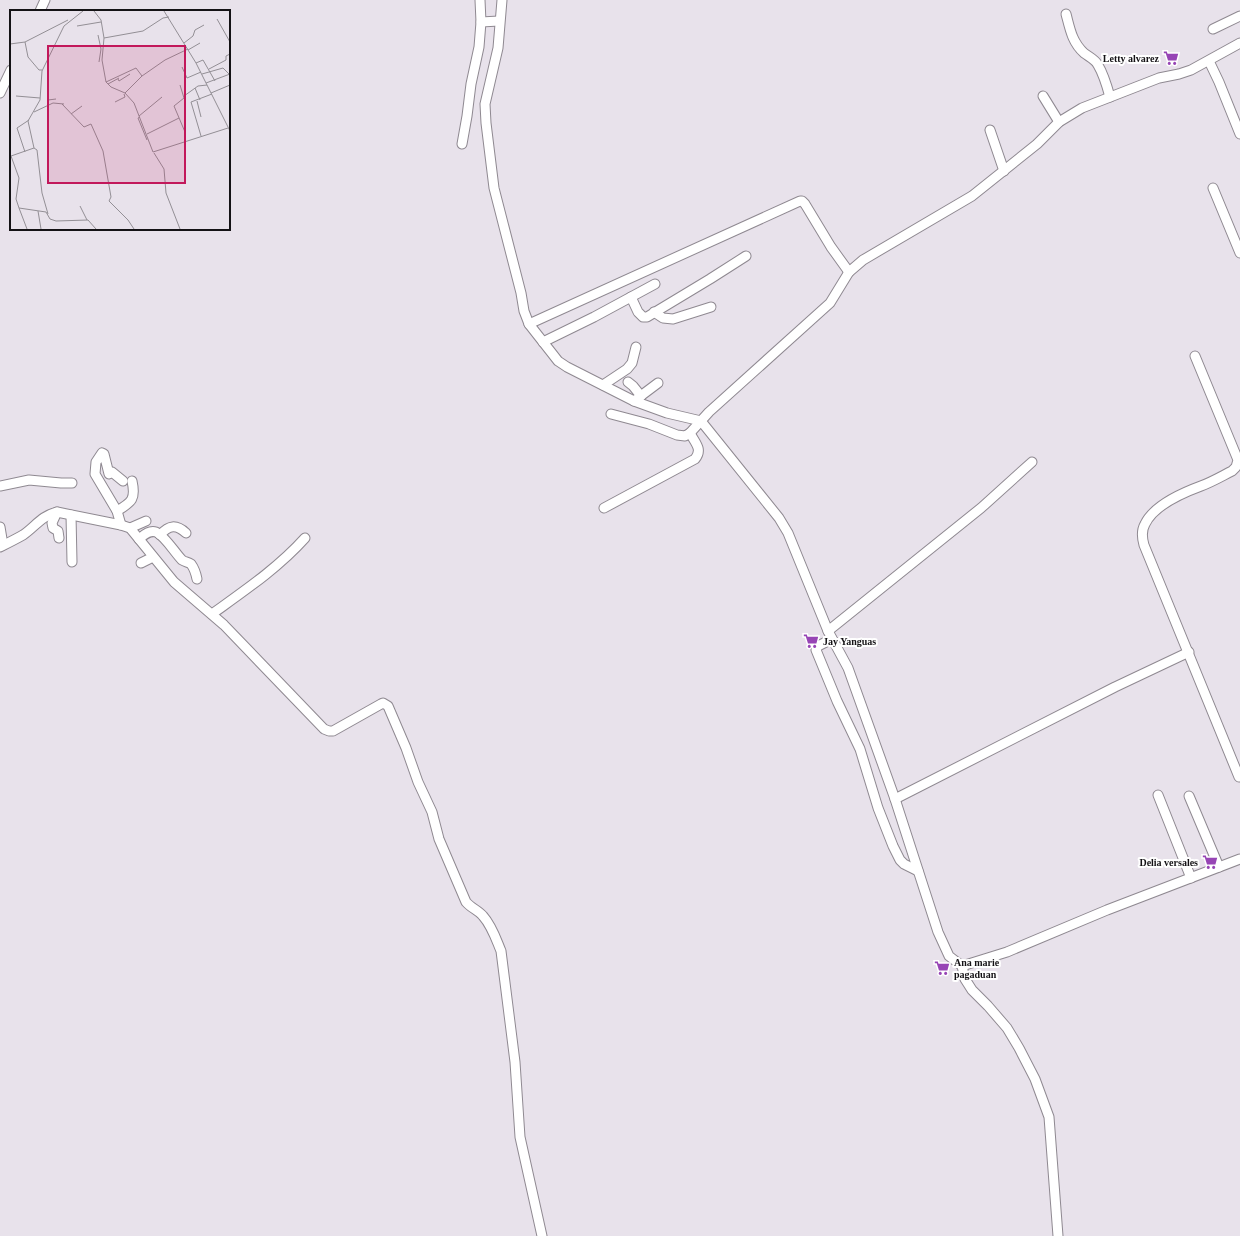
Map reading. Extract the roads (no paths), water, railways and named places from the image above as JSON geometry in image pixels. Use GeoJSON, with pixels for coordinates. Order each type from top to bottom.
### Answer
{"type":"FeatureCollection","features":[{"type":"Feature","properties":{"kind":"street"},"geometry":{"type":"LineString","coordinates":[[40,10],[45,0]]}},
{"type":"Feature","properties":{"kind":"street"},"geometry":{"type":"LineString","coordinates":[[462,144],[482,21],[480,0]]}},
{"type":"Feature","properties":{"kind":"street"},"geometry":{"type":"LineString","coordinates":[[502,0],[498,21],[498,48],[485,104],[486,123],[494,188],[521,293],[524,311],[529,324],[558,361],[567,367],[666,413],[701,421],[779,518],[788,533],[830,635],[848,668],[895,799],[943,944],[949,956],[962,966],[965,979],[972,990],[1007,1028],[1035,1079],[1049,1117],[1058,1236]]}},
{"type":"Feature","properties":{"kind":"street"},"geometry":{"type":"LineString","coordinates":[[1066,14],[1075,44],[1099,66],[1110,97]]}},
{"type":"Feature","properties":{"kind":"street"},"geometry":{"type":"LineString","coordinates":[[1213,29],[1240,16]]}},
{"type":"Feature","properties":{"kind":"street"},"geometry":{"type":"LineString","coordinates":[[482,21],[498,21]]}},
{"type":"Feature","properties":{"kind":"street"},"geometry":{"type":"LineString","coordinates":[[611,414],[649,424],[677,435],[685,436],[830,303],[849,272],[864,260],[972,196],[1037,144],[1059,122],[1082,108],[1159,78],[1191,70],[1240,43]]}},
{"type":"Feature","properties":{"kind":"street"},"geometry":{"type":"LineString","coordinates":[[1209,60],[1220,82],[1240,134]]}},
{"type":"Feature","properties":{"kind":"street"},"geometry":{"type":"LineString","coordinates":[[0,93],[10,72]]}},
{"type":"Feature","properties":{"kind":"street"},"geometry":{"type":"LineString","coordinates":[[1043,96],[1059,122]]}},
{"type":"Feature","properties":{"kind":"street"},"geometry":{"type":"LineString","coordinates":[[990,130],[1004,171]]}},
{"type":"Feature","properties":{"kind":"street"},"geometry":{"type":"LineString","coordinates":[[1212,188],[1240,253]]}},
{"type":"Feature","properties":{"kind":"street"},"geometry":{"type":"LineString","coordinates":[[529,324],[800,201],[805,204],[831,247],[849,272]]}},
{"type":"Feature","properties":{"kind":"street"},"geometry":{"type":"LineString","coordinates":[[631,297],[638,312],[643,317],[647,317],[746,256]]}},
{"type":"Feature","properties":{"kind":"street"},"geometry":{"type":"LineString","coordinates":[[543,342],[594,317],[655,284]]}},
{"type":"Feature","properties":{"kind":"street"},"geometry":{"type":"LineString","coordinates":[[654,312],[663,318],[673,319],[711,307]]}},
{"type":"Feature","properties":{"kind":"street"},"geometry":{"type":"LineString","coordinates":[[603,385],[632,363],[636,347]]}},
{"type":"Feature","properties":{"kind":"street"},"geometry":{"type":"LineString","coordinates":[[1195,356],[1236,445],[1238,460],[1236,467],[1232,471],[1214,480],[1177,496],[1151,516],[1144,524],[1142,532],[1144,545],[1239,777]]}},
{"type":"Feature","properties":{"kind":"street"},"geometry":{"type":"LineString","coordinates":[[628,382],[634,386],[638,399]]}},
{"type":"Feature","properties":{"kind":"street"},"geometry":{"type":"LineString","coordinates":[[638,399],[658,383]]}},
{"type":"Feature","properties":{"kind":"street"},"geometry":{"type":"LineString","coordinates":[[604,508],[695,459],[699,454],[699,449],[690,433]]}},
{"type":"Feature","properties":{"kind":"street"},"geometry":{"type":"LineString","coordinates":[[116,511],[132,500],[134,494],[127,481],[112,472],[104,454],[102,453],[98,458],[95,468],[96,474],[116,511],[121,525]]}},
{"type":"Feature","properties":{"kind":"street"},"geometry":{"type":"LineString","coordinates":[[918,871],[904,864],[900,860],[893,846],[878,808],[860,749],[837,701],[816,650],[818,646],[830,635],[981,508],[1032,462]]}},
{"type":"Feature","properties":{"kind":"street"},"geometry":{"type":"LineString","coordinates":[[100,481],[112,472]]}},
{"type":"Feature","properties":{"kind":"street"},"geometry":{"type":"LineString","coordinates":[[0,486],[29,480],[72,483]]}},
{"type":"Feature","properties":{"kind":"street"},"geometry":{"type":"LineString","coordinates":[[57,512],[52,523],[54,528],[58,531],[59,538]]}},
{"type":"Feature","properties":{"kind":"street"},"geometry":{"type":"LineString","coordinates":[[0,527],[2,546],[23,534],[48,515],[57,512],[130,528],[174,582],[212,614],[253,654],[327,731],[331,732],[337,730],[381,704],[384,703],[388,706],[406,748],[418,782],[432,812],[439,839],[466,902],[480,913],[488,923],[495,935],[500,951],[515,1062],[520,1137],[542,1236]]}},
{"type":"Feature","properties":{"kind":"street"},"geometry":{"type":"LineString","coordinates":[[71,515],[72,562]]}},
{"type":"Feature","properties":{"kind":"street"},"geometry":{"type":"LineString","coordinates":[[130,528],[146,521]]}},
{"type":"Feature","properties":{"kind":"street"},"geometry":{"type":"LineString","coordinates":[[160,535],[165,530],[173,526],[181,528],[186,532]]}},
{"type":"Feature","properties":{"kind":"street"},"geometry":{"type":"LineString","coordinates":[[139,539],[150,532],[155,532],[160,535],[183,561],[191,564],[197,579]]}},
{"type":"Feature","properties":{"kind":"street"},"geometry":{"type":"LineString","coordinates":[[212,614],[248,588],[293,551],[305,538]]}},
{"type":"Feature","properties":{"kind":"street"},"geometry":{"type":"LineString","coordinates":[[141,563],[153,557]]}},
{"type":"Feature","properties":{"kind":"street"},"geometry":{"type":"LineString","coordinates":[[895,799],[1115,687],[1189,652]]}},
{"type":"Feature","properties":{"kind":"street"},"geometry":{"type":"LineString","coordinates":[[1158,795],[1191,878]]}},
{"type":"Feature","properties":{"kind":"street"},"geometry":{"type":"LineString","coordinates":[[1189,796],[1219,867]]}},
{"type":"Feature","properties":{"kind":"street"},"geometry":{"type":"LineString","coordinates":[[962,966],[1007,952],[1108,910],[1240,859]]}},
{"type":"Feature","properties":{"kind":"place","name":"Letty alvarez"},"geometry":{"type":"Point","coordinates":[1171,58]}},
{"type":"Feature","properties":{"kind":"place","name":"Jay Yanguas"},"geometry":{"type":"Point","coordinates":[811,641]}},
{"type":"Feature","properties":{"kind":"place","name":"Delia versales"},"geometry":{"type":"Point","coordinates":[1210,862]}},
{"type":"Feature","properties":{"kind":"place","name":"Ana marie pagaduan"},"geometry":{"type":"Point","coordinates":[942,968]}}]}
